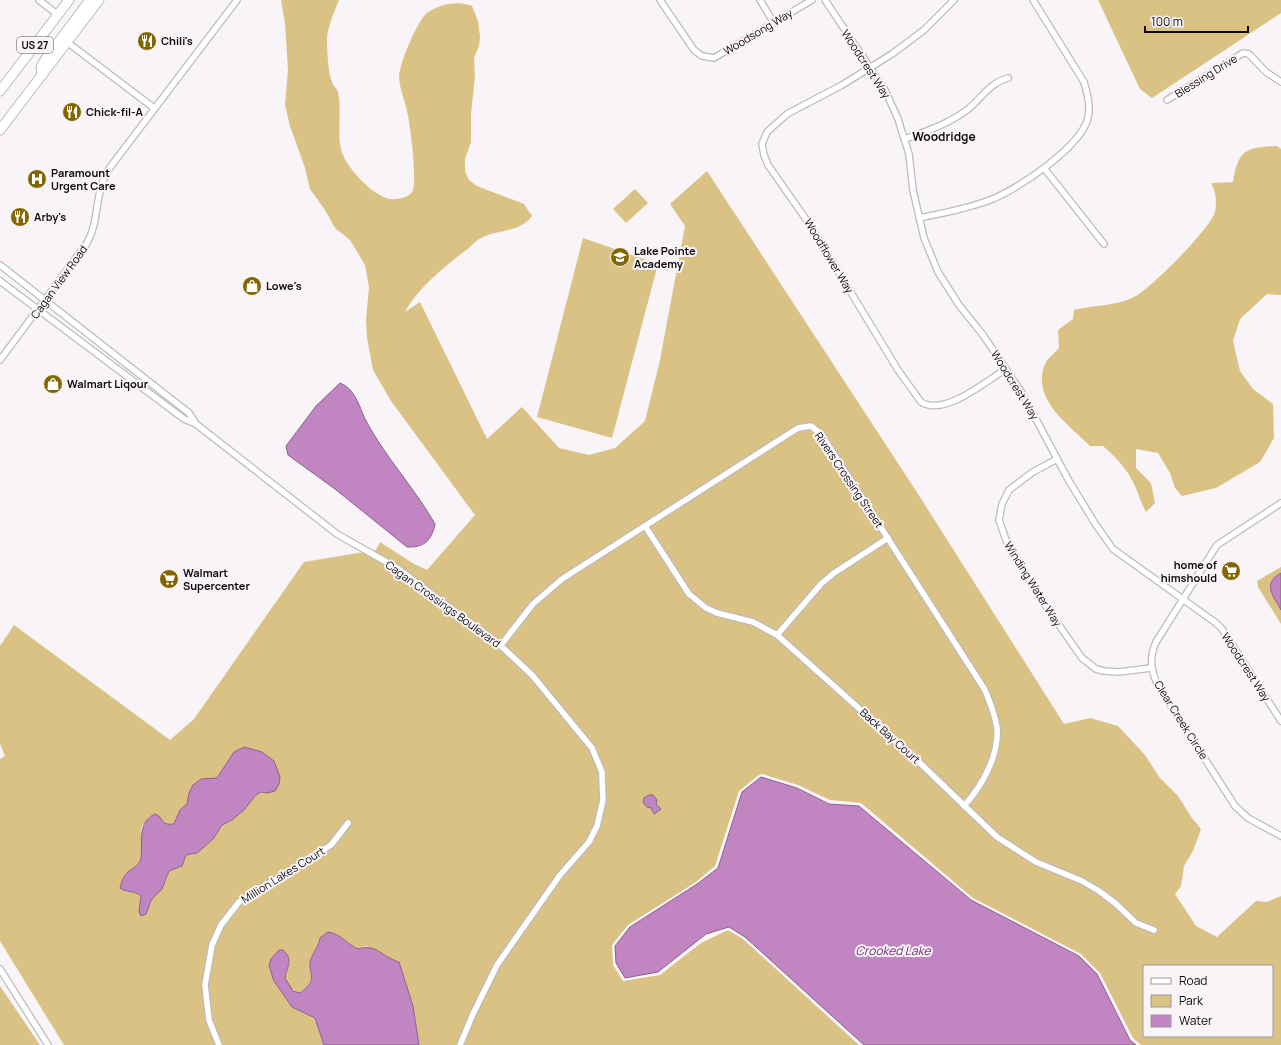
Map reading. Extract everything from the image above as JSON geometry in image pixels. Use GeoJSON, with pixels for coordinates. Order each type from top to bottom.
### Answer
{"type":"FeatureCollection","features":[{"type":"Feature","properties":{"kind":"highway","name":"US 27"},"geometry":{"type":"LineString","coordinates":[[0,91],[69,0]]}},
{"type":"Feature","properties":{"kind":"highway"},"geometry":{"type":"LineString","coordinates":[[42,75],[42,68],[45,60],[90,0]]}},
{"type":"Feature","properties":{"kind":"highway","name":"US 27"},"geometry":{"type":"LineString","coordinates":[[0,130],[99,0]]}},
{"type":"Feature","properties":{"kind":"street"},"geometry":{"type":"LineString","coordinates":[[39,0],[58,15]]}},
{"type":"Feature","properties":{"kind":"street","name":"Cagan View Road"},"geometry":{"type":"LineString","coordinates":[[0,360],[81,254],[90,238],[95,220],[100,188],[108,170],[237,0]]}},
{"type":"Feature","properties":{"kind":"street","name":"Woodsong Way"},"geometry":{"type":"LineString","coordinates":[[660,0],[694,50],[709,58],[714,58],[812,0]]}},
{"type":"Feature","properties":{"kind":"street"},"geometry":{"type":"LineString","coordinates":[[760,0],[774,23]]}},
{"type":"Feature","properties":{"kind":"street","name":"Woodcrest Way"},"geometry":{"type":"LineString","coordinates":[[825,0],[870,67],[892,104],[906,139],[919,218],[926,246],[938,272],[959,306],[983,335],[1006,369],[1038,420],[1057,459],[1092,519],[1113,549],[1183,599],[1222,630],[1281,721]]}},
{"type":"Feature","properties":{"kind":"street","name":"Woodflower Way"},"geometry":{"type":"LineString","coordinates":[[954,0],[908,42],[842,85],[796,108],[779,120],[767,132],[764,138],[764,155],[768,165],[810,224],[898,370],[921,402],[936,406],[955,401],[1006,369]]}},
{"type":"Feature","properties":{"kind":"street"},"geometry":{"type":"LineString","coordinates":[[919,218],[957,210],[990,200],[1012,189],[1044,168],[1078,137],[1085,128],[1089,113],[1089,104],[1087,92],[1081,77],[1033,0]]}},
{"type":"Feature","properties":{"kind":"street"},"geometry":{"type":"LineString","coordinates":[[67,42],[154,108]]}},
{"type":"Feature","properties":{"kind":"street","name":"Blessing Drive"},"geometry":{"type":"LineString","coordinates":[[1167,100],[1244,53],[1250,54],[1266,72],[1281,82]]}},
{"type":"Feature","properties":{"kind":"street"},"geometry":{"type":"LineString","coordinates":[[906,139],[936,128],[952,120],[973,105],[994,84],[1008,78]]}},
{"type":"Feature","properties":{"kind":"street"},"geometry":{"type":"LineString","coordinates":[[1044,168],[1104,244]]}},
{"type":"Feature","properties":{"kind":"street"},"geometry":{"type":"LineString","coordinates":[[0,265],[189,412],[196,424]]}},
{"type":"Feature","properties":{"kind":"street","name":"Cagan Crossings Boulevard"},"geometry":{"type":"LineString","coordinates":[[0,281],[184,419],[196,424],[337,534],[397,568],[501,645],[532,675],[592,748],[602,772],[603,800],[597,826],[589,842],[560,874],[497,965],[473,1014],[460,1045]]}},
{"type":"Feature","properties":{"kind":"street","name":"Rivers Crossing Street"},"geometry":{"type":"LineString","coordinates":[[501,645],[533,604],[562,579],[798,428],[811,426],[821,434],[888,538],[985,690],[993,709],[997,730],[991,759],[978,791],[964,806]]}},
{"type":"Feature","properties":{"kind":"street","name":"Winding Water Way"},"geometry":{"type":"LineString","coordinates":[[1057,459],[1034,472],[1009,490],[1002,504],[1000,516],[1001,528],[1006,540],[1040,598],[1082,658],[1090,665],[1104,670],[1119,672],[1151,668]]}},
{"type":"Feature","properties":{"kind":"street","name":"Clear Creek Circle"},"geometry":{"type":"LineString","coordinates":[[1281,503],[1217,545],[1156,642],[1152,650],[1151,668],[1157,684],[1236,806],[1248,818],[1281,836]]}},
{"type":"Feature","properties":{"kind":"street","name":"Back Bay Court"},"geometry":{"type":"LineString","coordinates":[[645,526],[689,594],[706,608],[724,615],[753,622],[777,635],[875,722],[997,837],[1036,862],[1088,884],[1115,903],[1136,923],[1154,930]]}},
{"type":"Feature","properties":{"kind":"street"},"geometry":{"type":"LineString","coordinates":[[777,635],[821,584],[834,573],[888,538]]}},
{"type":"Feature","properties":{"kind":"street","name":"Million Lakes Court"},"geometry":{"type":"LineString","coordinates":[[219,1045],[209,1020],[205,985],[212,945],[221,925],[239,902],[331,845],[348,823]]}},
{"type":"Feature","properties":{"kind":"street"},"geometry":{"type":"LineString","coordinates":[[0,969],[48,1045]]}},
{"type":"Feature","properties":{"kind":"green space"},"geometry":{"type":"Polygon","coordinates":[[[281,0],[339,0],[330,23],[327,41],[331,78],[339,99],[339,136],[343,156],[348,165],[363,182],[380,195],[389,199],[405,197],[412,192],[414,187],[414,166],[410,128],[399,80],[400,70],[406,52],[414,33],[427,13],[437,7],[455,3],[472,6],[478,21],[480,37],[479,46],[474,58],[475,76],[471,114],[471,142],[465,159],[465,171],[469,180],[477,186],[524,204],[532,216],[521,225],[477,240],[448,264],[416,295],[405,312],[420,302],[487,439],[522,407],[559,448],[589,455],[615,448],[645,421],[660,360],[685,226],[670,204],[707,171],[920,497],[1064,724],[1090,718],[1118,726],[1145,755],[1160,778],[1178,796],[1201,829],[1193,851],[1184,866],[1181,886],[1175,894],[1196,926],[1217,937],[1256,901],[1267,902],[1281,896],[1281,1045],[1141,1045],[1133,1038],[1100,973],[1081,954],[973,898],[861,803],[830,800],[798,785],[762,774],[739,791],[715,866],[696,882],[628,925],[612,945],[613,965],[623,981],[660,975],[701,943],[728,930],[743,939],[859,1045],[419,1045],[413,1006],[399,962],[391,960],[366,946],[358,949],[347,941],[320,938],[319,944],[311,959],[311,979],[306,988],[300,993],[291,988],[288,984],[285,978],[290,961],[274,981],[292,1007],[315,1018],[324,1045],[64,1045],[0,941],[0,759],[5,756],[0,744],[0,646],[14,625],[170,740],[194,719],[304,562],[376,550],[380,542],[414,564],[427,570],[475,515],[391,401],[373,370],[367,338],[366,320],[369,287],[365,265],[350,240],[335,228],[325,210],[310,189],[285,105],[288,70],[285,24],[281,0]],[[244,747],[234,752],[218,778],[201,779],[192,786],[187,804],[180,810],[174,824],[166,825],[161,822],[161,819],[150,816],[142,826],[141,831],[143,839],[141,859],[137,866],[125,874],[124,891],[137,893],[141,896],[141,904],[151,905],[152,899],[165,883],[169,871],[182,866],[186,855],[194,854],[204,847],[213,839],[222,825],[232,820],[244,810],[255,796],[262,792],[267,793],[274,761],[262,752],[244,747]]]}},
{"type":"Feature","properties":{"kind":"green space"},"geometry":{"type":"Polygon","coordinates":[[[1098,0],[1281,0],[1281,13],[1152,98],[1140,89],[1098,0]]]}},
{"type":"Feature","properties":{"kind":"green space"},"geometry":{"type":"Polygon","coordinates":[[[1277,146],[1281,149],[1281,295],[1267,294],[1240,319],[1233,341],[1240,371],[1253,389],[1273,404],[1274,438],[1260,462],[1216,488],[1182,496],[1175,488],[1170,473],[1158,453],[1136,449],[1136,468],[1151,483],[1155,503],[1146,512],[1132,480],[1117,459],[1103,446],[1090,446],[1053,409],[1047,399],[1043,387],[1042,375],[1046,362],[1059,348],[1058,330],[1073,319],[1074,310],[1122,302],[1144,291],[1180,257],[1211,220],[1215,212],[1216,197],[1211,183],[1233,182],[1238,163],[1245,152],[1251,149],[1277,146]]]}},
{"type":"Feature","properties":{"kind":"green space"},"geometry":{"type":"Polygon","coordinates":[[[635,189],[648,203],[626,223],[613,209],[635,189]]]}},
{"type":"Feature","properties":{"kind":"green space"},"geometry":{"type":"Polygon","coordinates":[[[583,238],[658,264],[612,438],[537,417],[583,238]]]}},
{"type":"Feature","properties":{"kind":"green space"},"geometry":{"type":"Polygon","coordinates":[[[1281,567],[1281,573],[1271,590],[1281,610],[1281,624],[1258,587],[1257,581],[1281,567]]]}},
{"type":"Feature","properties":{"kind":"green space"},"geometry":{"type":"Polygon","coordinates":[[[0,986],[40,1045],[0,1045],[0,986]]]}},
{"type":"Feature","properties":{"kind":"water"},"geometry":{"type":"Polygon","coordinates":[[[340,383],[345,385],[352,393],[373,433],[427,510],[435,524],[434,530],[429,539],[423,544],[407,547],[335,489],[288,455],[286,446],[316,406],[340,383]]]}},
{"type":"Feature","properties":{"kind":"water"},"geometry":{"type":"Polygon","coordinates":[[[1281,573],[1281,610],[1272,595],[1271,586],[1275,577],[1281,573]]]}},
{"type":"Feature","properties":{"kind":"water"},"geometry":{"type":"Polygon","coordinates":[[[244,747],[262,752],[274,761],[280,777],[279,784],[275,791],[267,793],[261,792],[255,796],[244,810],[232,820],[222,825],[213,839],[197,853],[186,855],[182,866],[169,871],[162,889],[152,899],[146,914],[141,916],[139,912],[141,896],[120,888],[125,875],[140,861],[142,833],[146,822],[155,814],[165,823],[174,824],[180,810],[187,804],[189,793],[193,785],[201,779],[217,778],[234,752],[244,747]]]}},
{"type":"Feature","properties":{"kind":"water","name":"Crooked Lake"},"geometry":{"type":"Polygon","coordinates":[[[761,777],[797,788],[829,804],[859,806],[971,900],[1079,956],[1097,974],[1130,1040],[1136,1045],[864,1045],[745,937],[729,927],[706,934],[658,972],[625,978],[616,963],[615,946],[630,927],[697,884],[718,868],[742,792],[761,777]]]}},
{"type":"Feature","properties":{"kind":"water"},"geometry":{"type":"Polygon","coordinates":[[[649,795],[653,795],[657,800],[656,804],[661,809],[654,814],[651,808],[647,807],[643,802],[644,798],[649,795]]]}},
{"type":"Feature","properties":{"kind":"water"},"geometry":{"type":"Polygon","coordinates":[[[328,932],[337,935],[358,949],[374,949],[399,962],[413,1006],[419,1045],[324,1045],[315,1018],[292,1007],[274,981],[269,966],[271,959],[279,950],[283,950],[289,960],[285,978],[293,991],[300,993],[310,983],[312,976],[310,968],[311,959],[319,944],[320,938],[328,932]]]}},
{"type":"Feature","properties":{"kind":"place","name":"Chili's"},"geometry":{"type":"Point","coordinates":[147,41]}},
{"type":"Feature","properties":{"kind":"place","name":"Chick-fil-A"},"geometry":{"type":"Point","coordinates":[72,112]}},
{"type":"Feature","properties":{"kind":"place","name":"Paramount Urgent Care"},"geometry":{"type":"Point","coordinates":[37,179]}},
{"type":"Feature","properties":{"kind":"place","name":"Arby's"},"geometry":{"type":"Point","coordinates":[20,217]}},
{"type":"Feature","properties":{"kind":"place","name":"Lake Pointe Academy"},"geometry":{"type":"Point","coordinates":[620,257]}},
{"type":"Feature","properties":{"kind":"place","name":"Lowe's"},"geometry":{"type":"Point","coordinates":[252,286]}},
{"type":"Feature","properties":{"kind":"place","name":"Walmart Liqour"},"geometry":{"type":"Point","coordinates":[53,384]}},
{"type":"Feature","properties":{"kind":"place","name":"home of himshould"},"geometry":{"type":"Point","coordinates":[1231,571]}},
{"type":"Feature","properties":{"kind":"place","name":"Walmart Supercenter"},"geometry":{"type":"Point","coordinates":[169,579]}},
{"type":"Feature","properties":{"kind":"district","name":"Woodridge"},"geometry":{"type":"Point","coordinates":[944,137]}}]}
